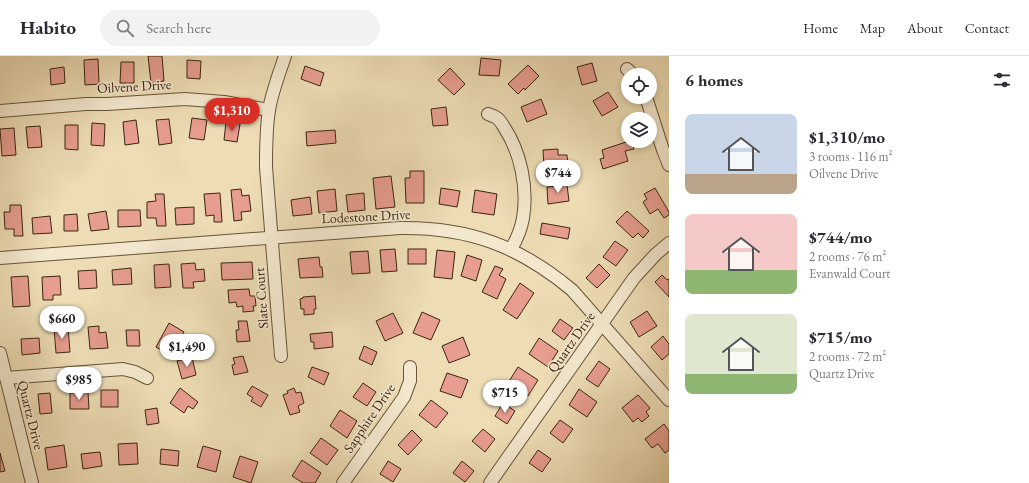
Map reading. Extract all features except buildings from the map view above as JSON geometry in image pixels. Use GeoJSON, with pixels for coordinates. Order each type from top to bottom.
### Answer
{"type":"FeatureCollection","features":[{"type":"Feature","properties":{"kind":"street","name":"Slate Court"},"geometry":{"type":"LineString","coordinates":[[281,356],[266,167],[266,138],[269,110],[285,56]]}},
{"type":"Feature","properties":{"kind":"street","name":"Oilvene Drive"},"geometry":{"type":"LineString","coordinates":[[0,111],[86,104],[185,99],[224,102],[269,110]]}},
{"type":"Feature","properties":{"kind":"street"},"geometry":{"type":"LineString","coordinates":[[648,104],[669,165]]}},
{"type":"Feature","properties":{"kind":"street"},"geometry":{"type":"LineString","coordinates":[[488,114],[498,118],[509,135],[518,155],[525,194],[524,217],[520,233],[511,249]]}},
{"type":"Feature","properties":{"kind":"street","name":"Lodestone Drive"},"geometry":{"type":"LineString","coordinates":[[0,258],[400,228],[427,228],[474,236],[511,249],[557,278],[572,290],[669,400]]}},
{"type":"Feature","properties":{"kind":"street","name":"Quartz Drive"},"geometry":{"type":"LineString","coordinates":[[490,483],[634,278],[656,254],[669,243]]}},
{"type":"Feature","properties":{"kind":"street","name":"Quartz Drive"},"geometry":{"type":"LineString","coordinates":[[0,354],[32,483]]}},
{"type":"Feature","properties":{"kind":"street","name":"Sapphire Drive"},"geometry":{"type":"LineString","coordinates":[[343,483],[404,397],[410,381],[410,367]]}},
{"type":"Feature","properties":{"kind":"street"},"geometry":{"type":"LineString","coordinates":[[6,378],[123,369],[147,378]]}}]}
